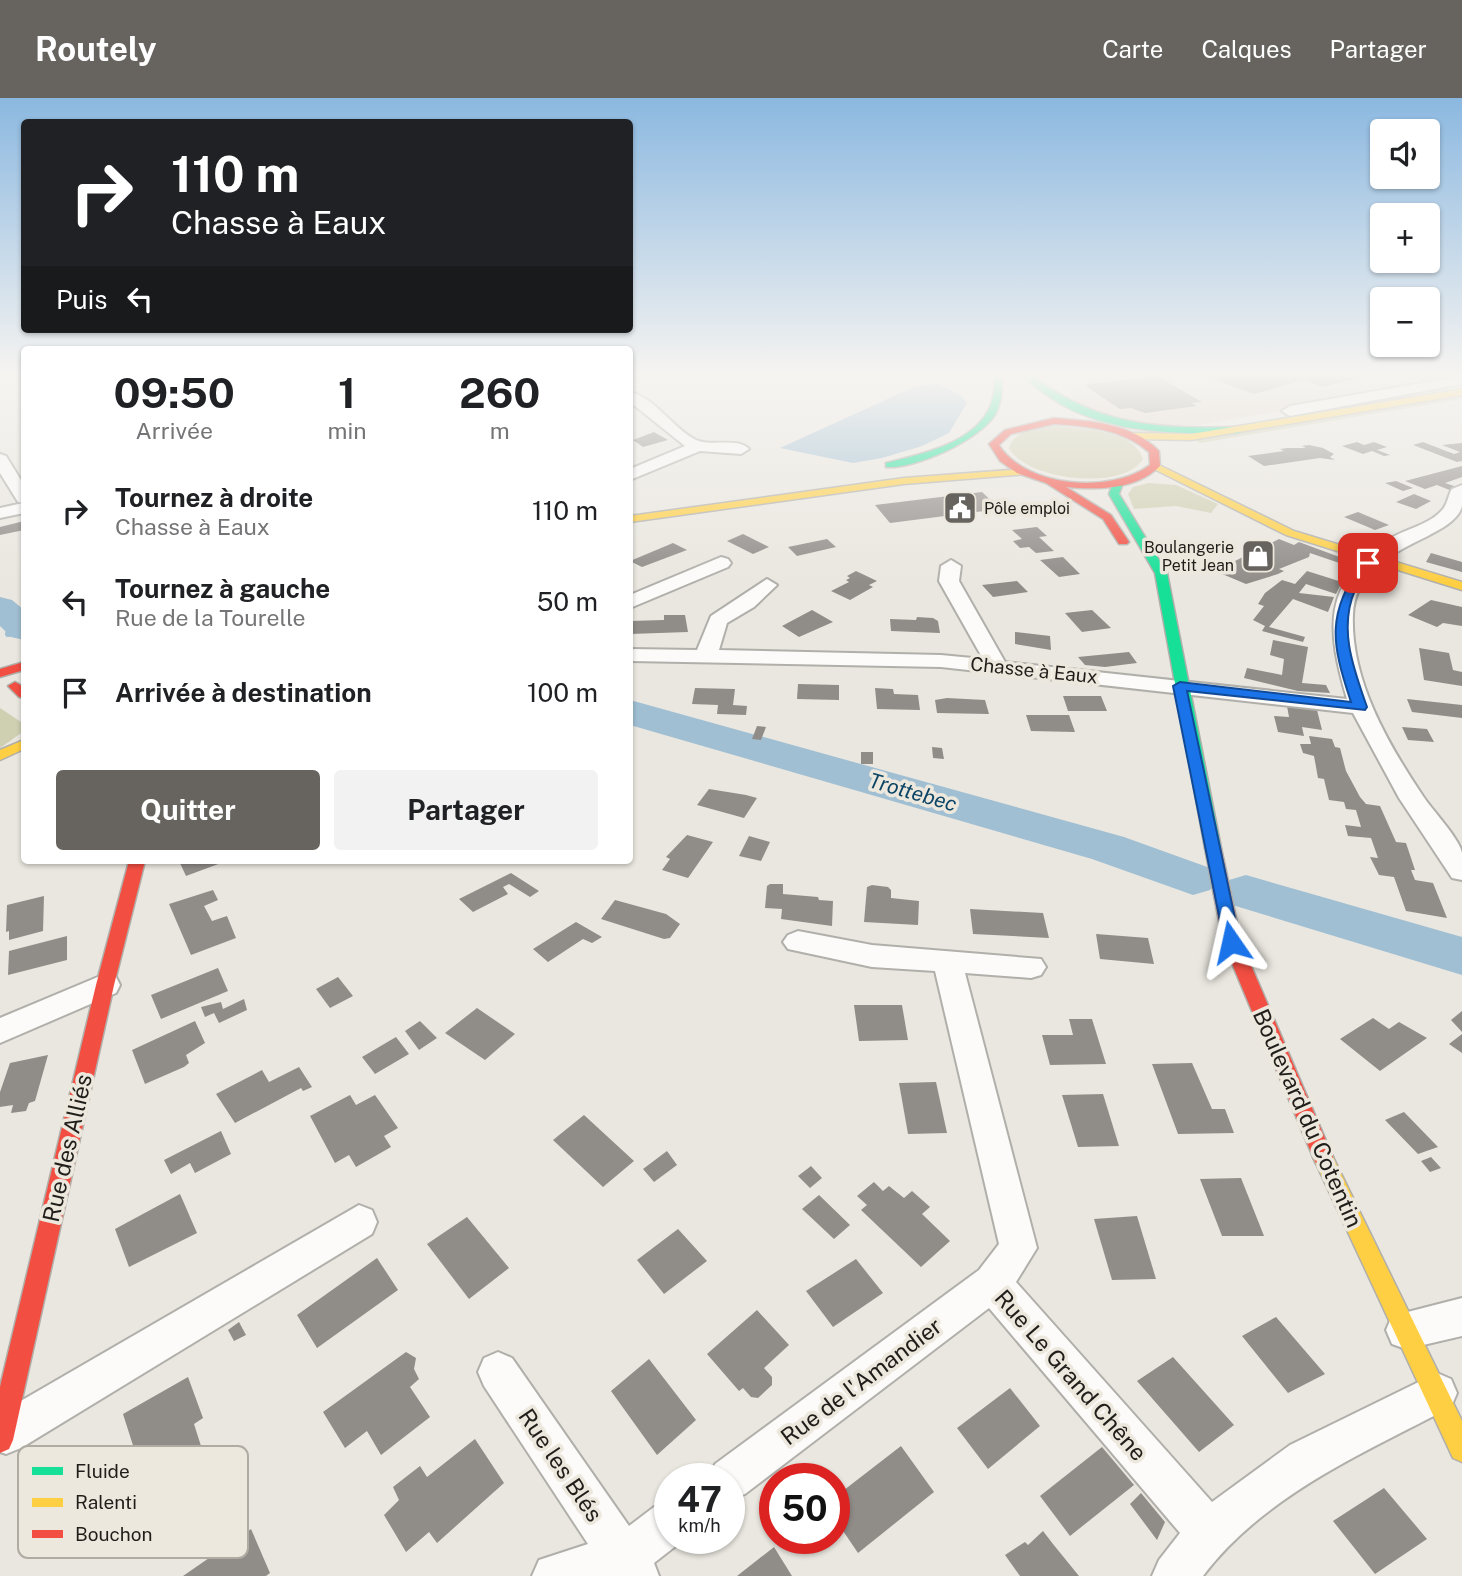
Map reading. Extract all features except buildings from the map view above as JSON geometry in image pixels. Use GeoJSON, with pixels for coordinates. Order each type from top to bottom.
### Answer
{"type":"FeatureCollection","features":[{"type":"Feature","properties":{"kind":"main road"},"geometry":{"type":"LineString","coordinates":[[791,480],[874,469],[952,445]]}},
{"type":"Feature","properties":{"kind":"main road"},"geometry":{"type":"LineString","coordinates":[[984,452],[991,445]]}},
{"type":"Feature","properties":{"kind":"main road"},"geometry":{"type":"LineString","coordinates":[[1146,445],[1153,450],[1156,461],[1186,482],[1290,533],[1462,586]]}},
{"type":"Feature","properties":{"kind":"main road"},"geometry":{"type":"LineString","coordinates":[[1139,478],[1156,461],[1206,445]]}},
{"type":"Feature","properties":{"kind":"main road"},"geometry":{"type":"LineString","coordinates":[[633,507],[928,469],[984,452],[998,455],[1007,464],[1023,472],[1047,479],[1095,485],[1139,478],[1186,482]]}},
{"type":"Feature","properties":{"kind":"main road"},"geometry":{"type":"LineString","coordinates":[[633,519],[904,481],[1023,472]]}},
{"type":"Feature","properties":{"kind":"main road","name":"Boulevard du Cotentin"},"geometry":{"type":"LineString","coordinates":[[1047,479],[1107,517],[1165,607]]}},
{"type":"Feature","properties":{"kind":"main road"},"geometry":{"type":"LineString","coordinates":[[732,493],[765,483]]}},
{"type":"Feature","properties":{"kind":"main road","name":"Boulevard du Cotentin"},"geometry":{"type":"LineString","coordinates":[[1118,483],[1114,494],[1119,506],[1161,573],[1165,607],[1231,942],[1327,1166],[1462,1449]]}},
{"type":"Feature","properties":{"kind":"main road"},"geometry":{"type":"LineString","coordinates":[[0,657],[21,652]]}},
{"type":"Feature","properties":{"kind":"main road"},"geometry":{"type":"LineString","coordinates":[[0,673],[21,667]]}},
{"type":"Feature","properties":{"kind":"main road"},"geometry":{"type":"LineString","coordinates":[[0,756],[21,746]]}},
{"type":"Feature","properties":{"kind":"main road","name":"Rue des Alliés"},"geometry":{"type":"LineString","coordinates":[[1,1438],[105,985],[136,864]]}},
{"type":"Feature","properties":{"kind":"street"},"geometry":{"type":"LineString","coordinates":[[633,474],[699,446],[741,449]]}},
{"type":"Feature","properties":{"kind":"street"},"geometry":{"type":"LineString","coordinates":[[0,459],[21,493]]}},
{"type":"Feature","properties":{"kind":"street"},"geometry":{"type":"LineString","coordinates":[[1462,490],[1458,493],[1452,510],[1443,520],[1392,544],[1371,559],[1349,590],[1341,629],[1345,663],[1360,707],[1420,810],[1462,871]]}},
{"type":"Feature","properties":{"kind":"street"},"geometry":{"type":"LineString","coordinates":[[0,513],[21,509]]}},
{"type":"Feature","properties":{"kind":"street"},"geometry":{"type":"LineString","coordinates":[[633,601],[721,563]]}},
{"type":"Feature","properties":{"kind":"street"},"geometry":{"type":"LineString","coordinates":[[951,566],[948,581],[994,658],[995,665]]}},
{"type":"Feature","properties":{"kind":"street"},"geometry":{"type":"LineString","coordinates":[[706,656],[718,620],[747,603],[767,585]]}},
{"type":"Feature","properties":{"kind":"street","name":"Chasse à Eaux"},"geometry":{"type":"LineString","coordinates":[[633,655],[995,665],[1360,707]]}},
{"type":"Feature","properties":{"kind":"street"},"geometry":{"type":"LineString","coordinates":[[798,942],[872,956],[1031,967]]}},
{"type":"Feature","properties":{"kind":"street","name":"Rue Le Grand Chêne"},"geometry":{"type":"LineString","coordinates":[[947,961],[1018,1248],[992,1283],[1209,1532]]}},
{"type":"Feature","properties":{"kind":"street"},"geometry":{"type":"LineString","coordinates":[[0,1031],[105,985]]}},
{"type":"Feature","properties":{"kind":"street","name":"Rue des Alliés"},"geometry":{"type":"LineString","coordinates":[[1,1438],[359,1222]]}},
{"type":"Feature","properties":{"kind":"street","name":"Rue de l'Amandier"},"geometry":{"type":"LineString","coordinates":[[745,1468],[992,1283]]}},
{"type":"Feature","properties":{"kind":"street"},"geometry":{"type":"LineString","coordinates":[[1406,1330],[1462,1317]]}},
{"type":"Feature","properties":{"kind":"street","name":"Rue les Blés"},"geometry":{"type":"LineString","coordinates":[[498,1371],[630,1567]]}},
{"type":"Feature","properties":{"kind":"street"},"geometry":{"type":"LineString","coordinates":[[1175,1576],[1209,1532],[1304,1460],[1437,1393]]}},
{"type":"Feature","properties":{"kind":"street"},"geometry":{"type":"LineString","coordinates":[[555,1576],[630,1567],[654,1541]]}},
{"type":"Feature","properties":{"kind":"green space"},"geometry":{"type":"Polygon","coordinates":[[[1010,445],[1133,445],[1143,459],[1132,469],[1116,476],[1075,478],[1034,468],[1019,459],[1009,448],[1010,445]]]}},
{"type":"Feature","properties":{"kind":"green space"},"geometry":{"type":"Polygon","coordinates":[[[1149,483],[1176,485],[1218,504],[1211,513],[1176,506],[1134,509],[1128,494],[1133,487],[1149,483]]]}},
{"type":"Feature","properties":{"kind":"green space"},"geometry":{"type":"Polygon","coordinates":[[[0,708],[21,722],[21,733],[0,748],[0,708]]]}},
{"type":"Feature","properties":{"kind":"water"},"geometry":{"type":"Polygon","coordinates":[[[787,445],[924,445],[882,458],[853,463],[780,448],[787,445]]]}},
{"type":"Feature","properties":{"kind":"waterway"},"geometry":{"type":"LineString","coordinates":[[0,607],[21,626]]}},
{"type":"Feature","properties":{"kind":"waterway"},"geometry":{"type":"LineString","coordinates":[[8,634],[21,631]]}},
{"type":"Feature","properties":{"kind":"waterway","name":"Trottebec"},"geometry":{"type":"LineString","coordinates":[[633,713],[1108,848],[1193,879]]}},
{"type":"Feature","properties":{"kind":"waterway","name":"Trottebec"},"geometry":{"type":"LineString","coordinates":[[1246,892],[1462,956]]}},
{"type":"Feature","properties":{"kind":"traffic: fast"},"geometry":{"type":"LineString","coordinates":[[889,465],[952,445]]}},
{"type":"Feature","properties":{"kind":"traffic: fast"},"geometry":{"type":"LineString","coordinates":[[1118,483],[1114,494],[1161,573],[1213,848]]}},
{"type":"Feature","properties":{"kind":"traffic: slow"},"geometry":{"type":"LineString","coordinates":[[1155,466],[1290,533],[1462,586]]}},
{"type":"Feature","properties":{"kind":"traffic: slow"},"geometry":{"type":"LineString","coordinates":[[633,519],[904,481],[1023,472]]}},
{"type":"Feature","properties":{"kind":"traffic: slow"},"geometry":{"type":"LineString","coordinates":[[0,756],[21,746]]}},
{"type":"Feature","properties":{"kind":"traffic: slow"},"geometry":{"type":"LineString","coordinates":[[1323,1157],[1462,1449]]}},
{"type":"Feature","properties":{"kind":"traffic: jam"},"geometry":{"type":"LineString","coordinates":[[995,445],[1003,459],[1021,471],[1069,484],[1096,485],[1121,483],[1141,476],[1155,466],[1154,451],[1146,445]]}},
{"type":"Feature","properties":{"kind":"traffic: jam"},"geometry":{"type":"LineString","coordinates":[[1047,479],[1107,517],[1123,542]]}},
{"type":"Feature","properties":{"kind":"traffic: jam"},"geometry":{"type":"LineString","coordinates":[[0,673],[21,667]]}},
{"type":"Feature","properties":{"kind":"traffic: jam"},"geometry":{"type":"LineString","coordinates":[[15,686],[21,691]]}},
{"type":"Feature","properties":{"kind":"traffic: jam"},"geometry":{"type":"LineString","coordinates":[[1213,848],[1232,942],[1323,1157]]}},
{"type":"Feature","properties":{"kind":"traffic: jam"},"geometry":{"type":"LineString","coordinates":[[0,1440],[105,985],[136,864]]}},
{"type":"Feature","properties":{"kind":"place","name":"Pôle emploi"},"geometry":{"type":"Point","coordinates":[960,508]}},
{"type":"Feature","properties":{"kind":"place","name":"Boulangerie Petit Jean"},"geometry":{"type":"Point","coordinates":[1258,556]}},
{"type":"Feature","properties":{"kind":"route"},"geometry":{"type":"LineString","coordinates":[[1231,942],[1180,686],[1360,707],[1345,663],[1341,629],[1349,590],[1368,563]]}}]}
